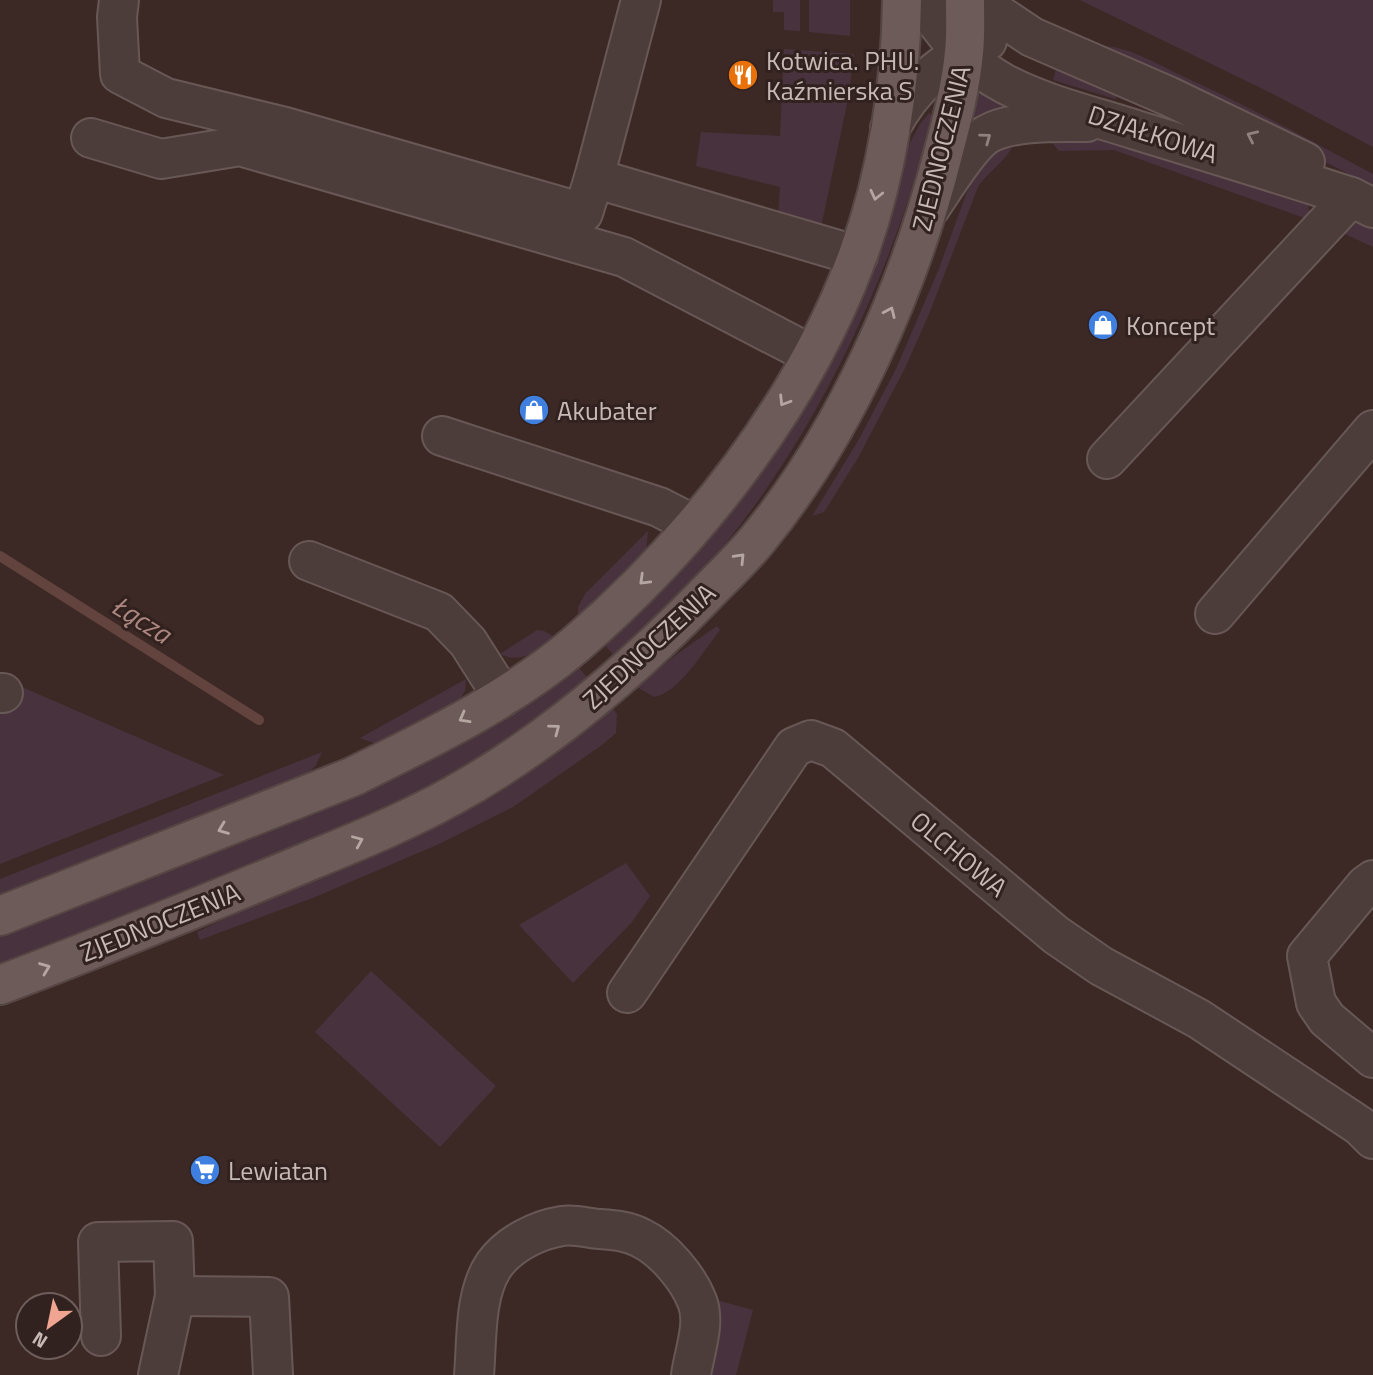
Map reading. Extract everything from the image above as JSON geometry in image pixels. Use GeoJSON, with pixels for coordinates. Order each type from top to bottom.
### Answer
{"type":"FeatureCollection","features":[{"type":"Feature","properties":{"kind":"main road","name":"ZJEDNOCZENIA"},"geometry":{"type":"LineString","coordinates":[[0,916],[352,777],[503,697],[574,646],[649,576],[747,459],[812,355],[858,256],[874,204],[890,128],[902,24],[902,0]]}},
{"type":"Feature","properties":{"kind":"main road","name":"ZJEDNOCZENIA"},"geometry":{"type":"LineString","coordinates":[[0,985],[182,914],[392,827],[454,795],[531,748],[583,709],[664,636],[757,541],[801,481],[829,434],[879,337],[929,210],[956,105],[964,52],[965,0]]}},
{"type":"Feature","properties":{"kind":"street"},"geometry":{"type":"LineString","coordinates":[[120,0],[117,17],[120,74],[166,98],[285,128],[583,212],[641,0]]}},
{"type":"Feature","properties":{"kind":"street","name":"DZIAŁKOWA"},"geometry":{"type":"LineString","coordinates":[[923,0],[946,33],[964,52],[982,69],[1005,84],[1111,122],[1362,202]]}},
{"type":"Feature","properties":{"kind":"street","name":"DZIAŁKOWA"},"geometry":{"type":"LineString","coordinates":[[983,0],[990,9],[1027,35],[1168,96],[1306,162],[1362,202]]}},
{"type":"Feature","properties":{"kind":"street"},"geometry":{"type":"LineString","coordinates":[[890,128],[905,101],[931,74],[964,52],[1004,36],[1027,35]]}},
{"type":"Feature","properties":{"kind":"street"},"geometry":{"type":"LineString","coordinates":[[929,210],[984,136],[1003,128],[1036,124],[1111,122]]}},
{"type":"Feature","properties":{"kind":"street"},"geometry":{"type":"LineString","coordinates":[[90,138],[161,159],[240,146],[624,257],[812,355]]}},
{"type":"Feature","properties":{"kind":"street"},"geometry":{"type":"LineString","coordinates":[[594,178],[858,256]]}},
{"type":"Feature","properties":{"kind":"street"},"geometry":{"type":"LineString","coordinates":[[1107,459],[1362,202]]}},
{"type":"Feature","properties":{"kind":"street"},"geometry":{"type":"LineString","coordinates":[[1215,614],[1373,430]]}},
{"type":"Feature","properties":{"kind":"street"},"geometry":{"type":"LineString","coordinates":[[442,436],[659,507],[694,525]]}},
{"type":"Feature","properties":{"kind":"street"},"geometry":{"type":"LineString","coordinates":[[310,561],[439,612],[468,642],[503,697]]}},
{"type":"Feature","properties":{"kind":"street","name":"OLCHOWA"},"geometry":{"type":"LineString","coordinates":[[627,993],[794,747],[811,740],[833,748],[1056,935],[1101,966],[1199,1019],[1360,1126],[1373,1139]]}},
{"type":"Feature","properties":{"kind":"street"},"geometry":{"type":"LineString","coordinates":[[1373,880],[1307,956],[1316,1003],[1327,1018],[1373,1058]]}},
{"type":"Feature","properties":{"kind":"street"},"geometry":{"type":"LineString","coordinates":[[474,1375],[480,1310],[486,1280],[493,1266],[519,1242],[564,1226],[625,1231],[643,1238],[674,1266],[698,1302],[701,1319],[691,1375]]}},
{"type":"Feature","properties":{"kind":"street"},"geometry":{"type":"LineString","coordinates":[[101,1336],[98,1242],[173,1241],[175,1296],[158,1375]]}},
{"type":"Feature","properties":{"kind":"street"},"geometry":{"type":"LineString","coordinates":[[175,1296],[269,1297],[274,1375]]}},
{"type":"Feature","properties":{"kind":"shaded area"},"geometry":{"type":"Polygon","coordinates":[[[773,0],[800,0],[800,31],[784,30],[784,12],[773,12],[773,0]]]}},
{"type":"Feature","properties":{"kind":"shaded area"},"geometry":{"type":"Polygon","coordinates":[[[809,0],[850,0],[850,36],[809,32],[809,0]]]}},
{"type":"Feature","properties":{"kind":"shaded area"},"geometry":{"type":"Polygon","coordinates":[[[1080,0],[1373,0],[1373,147],[1273,94],[1080,0]]]}},
{"type":"Feature","properties":{"kind":"shaded area"},"geometry":{"type":"Polygon","coordinates":[[[1105,46],[1142,56],[1275,122],[1373,174],[1373,187],[1193,92],[1100,49],[1105,46]]]}},
{"type":"Feature","properties":{"kind":"shaded area"},"geometry":{"type":"Polygon","coordinates":[[[784,49],[854,54],[848,99],[820,232],[778,218],[780,187],[696,166],[701,132],[780,136],[784,49]]]}},
{"type":"Feature","properties":{"kind":"shaded area"},"geometry":{"type":"Polygon","coordinates":[[[1057,66],[1116,94],[1117,97],[1115,99],[1053,80],[1057,66]]]}},
{"type":"Feature","properties":{"kind":"shaded area"},"geometry":{"type":"Polygon","coordinates":[[[977,88],[1015,105],[969,129],[977,88]]]}},
{"type":"Feature","properties":{"kind":"shaded area"},"geometry":{"type":"Polygon","coordinates":[[[930,112],[932,119],[923,152],[890,251],[855,333],[814,412],[767,488],[713,559],[616,658],[603,643],[729,513],[766,466],[814,390],[906,150],[930,112]]]}},
{"type":"Feature","properties":{"kind":"shaded area"},"geometry":{"type":"Polygon","coordinates":[[[1080,136],[1115,141],[1308,202],[1310,220],[1114,150],[1059,151],[1048,138],[1080,136]]]}},
{"type":"Feature","properties":{"kind":"shaded area"},"geometry":{"type":"Polygon","coordinates":[[[1014,143],[1007,155],[978,187],[929,314],[905,368],[858,458],[824,512],[812,516],[858,441],[896,369],[938,271],[971,181],[984,162],[1004,144],[1014,143]]]}},
{"type":"Feature","properties":{"kind":"shaded area"},"geometry":{"type":"Polygon","coordinates":[[[1350,218],[1373,228],[1373,247],[1332,228],[1350,218]]]}},
{"type":"Feature","properties":{"kind":"shaded area"},"geometry":{"type":"Polygon","coordinates":[[[648,531],[646,552],[617,583],[578,617],[578,607],[585,594],[648,531]]]}},
{"type":"Feature","properties":{"kind":"shaded area"},"geometry":{"type":"Polygon","coordinates":[[[717,626],[720,630],[690,670],[672,688],[654,697],[637,687],[677,654],[717,626]]]}},
{"type":"Feature","properties":{"kind":"shaded area"},"geometry":{"type":"Polygon","coordinates":[[[537,630],[553,636],[535,651],[522,657],[500,654],[537,630]]]}},
{"type":"Feature","properties":{"kind":"shaded area"},"geometry":{"type":"Polygon","coordinates":[[[576,664],[589,680],[522,732],[463,771],[408,800],[133,914],[0,965],[0,937],[355,797],[403,774],[499,720],[576,664]]]}},
{"type":"Feature","properties":{"kind":"shaded area"},"geometry":{"type":"Polygon","coordinates":[[[0,674],[15,684],[224,775],[0,864],[0,674]]]}},
{"type":"Feature","properties":{"kind":"shaded area"},"geometry":{"type":"Polygon","coordinates":[[[466,679],[465,691],[457,703],[381,743],[360,738],[466,679]]]}},
{"type":"Feature","properties":{"kind":"shaded area"},"geometry":{"type":"Polygon","coordinates":[[[612,707],[617,714],[616,733],[513,807],[437,845],[315,897],[200,940],[197,932],[251,906],[333,874],[418,835],[612,707]]]}},
{"type":"Feature","properties":{"kind":"shaded area"},"geometry":{"type":"Polygon","coordinates":[[[322,752],[316,765],[306,776],[0,898],[0,879],[322,752]]]}},
{"type":"Feature","properties":{"kind":"shaded area"},"geometry":{"type":"Polygon","coordinates":[[[626,863],[650,896],[632,922],[573,983],[519,925],[626,863]]]}},
{"type":"Feature","properties":{"kind":"shaded area"},"geometry":{"type":"Polygon","coordinates":[[[371,971],[496,1086],[440,1147],[315,1032],[371,971]]]}},
{"type":"Feature","properties":{"kind":"shaded area"},"geometry":{"type":"Polygon","coordinates":[[[706,1297],[753,1310],[736,1375],[700,1375],[706,1297]]]}},
{"type":"Feature","properties":{"kind":"waterway","name":"Łącza"},"geometry":{"type":"LineString","coordinates":[[0,556],[259,720]]}},
{"type":"Feature","properties":{"kind":"place","name":"Kotwica. PHU. Kaźmierska S"},"geometry":{"type":"Point","coordinates":[743,75]}},
{"type":"Feature","properties":{"kind":"place","name":"Koncept"},"geometry":{"type":"Point","coordinates":[1103,325]}},
{"type":"Feature","properties":{"kind":"place","name":"Akubater"},"geometry":{"type":"Point","coordinates":[534,410]}},
{"type":"Feature","properties":{"kind":"place","name":"Lewiatan"},"geometry":{"type":"Point","coordinates":[205,1170]}}]}
